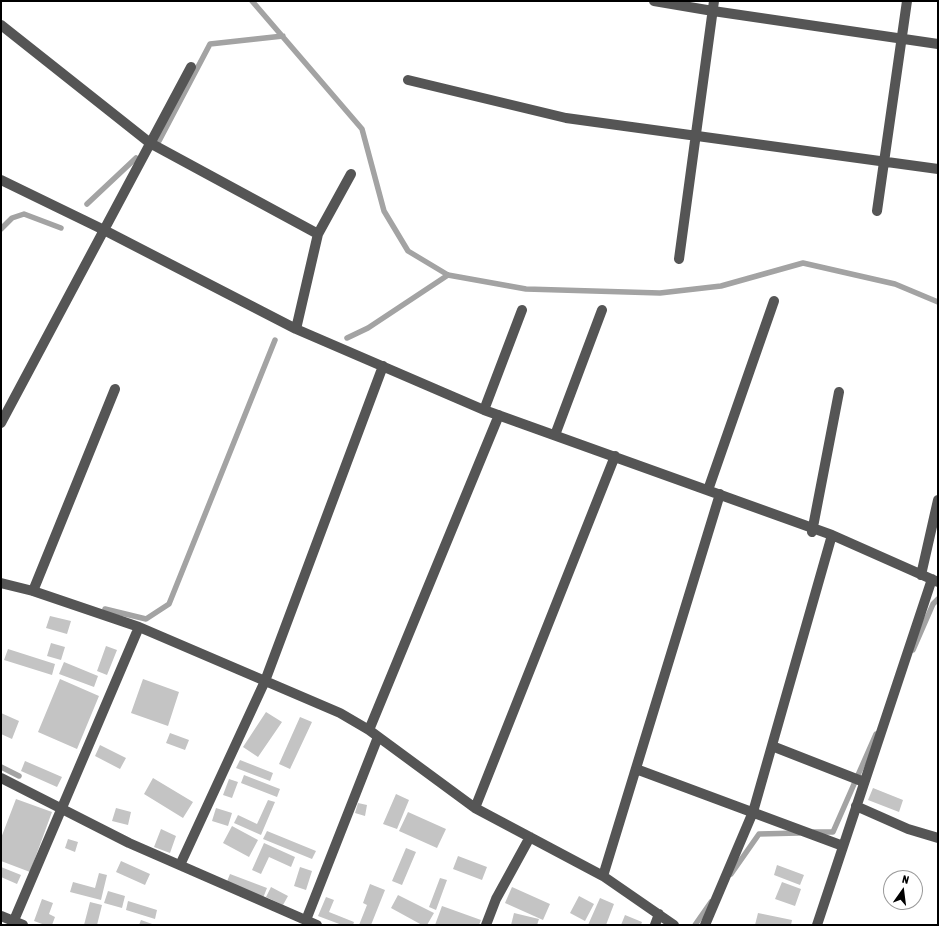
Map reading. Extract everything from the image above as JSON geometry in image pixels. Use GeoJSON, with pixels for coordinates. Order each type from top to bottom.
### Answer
{"type":"FeatureCollection","features":[{"type":"Feature","properties":{"kind":"street"},"geometry":{"type":"LineString","coordinates":[[654,1],[713,6],[938,44]]}},
{"type":"Feature","properties":{"kind":"street"},"geometry":{"type":"LineString","coordinates":[[877,211],[907,1]]}},
{"type":"Feature","properties":{"kind":"street"},"geometry":{"type":"LineString","coordinates":[[679,259],[713,6]]}},
{"type":"Feature","properties":{"kind":"street"},"geometry":{"type":"LineString","coordinates":[[1,25],[150,143],[318,234]]}},
{"type":"Feature","properties":{"kind":"street"},"geometry":{"type":"LineString","coordinates":[[1,423],[192,67]]}},
{"type":"Feature","properties":{"kind":"street"},"geometry":{"type":"LineString","coordinates":[[408,80],[566,118],[938,169]]}},
{"type":"Feature","properties":{"kind":"street"},"geometry":{"type":"LineString","coordinates":[[296,329],[318,234],[351,174]]}},
{"type":"Feature","properties":{"kind":"street"},"geometry":{"type":"LineString","coordinates":[[1,180],[104,230],[296,329],[484,410],[720,494],[813,530],[832,535],[935,581],[864,782],[816,925]]}},
{"type":"Feature","properties":{"kind":"street"},"geometry":{"type":"LineString","coordinates":[[708,490],[774,301]]}},
{"type":"Feature","properties":{"kind":"street"},"geometry":{"type":"LineString","coordinates":[[484,410],[522,310]]}},
{"type":"Feature","properties":{"kind":"street"},"geometry":{"type":"LineString","coordinates":[[555,435],[602,310]]}},
{"type":"Feature","properties":{"kind":"street"},"geometry":{"type":"LineString","coordinates":[[180,865],[265,681],[383,366]]}},
{"type":"Feature","properties":{"kind":"street"},"geometry":{"type":"LineString","coordinates":[[33,591],[115,389]]}},
{"type":"Feature","properties":{"kind":"street"},"geometry":{"type":"LineString","coordinates":[[813,530],[839,392]]}},
{"type":"Feature","properties":{"kind":"street"},"geometry":{"type":"LineString","coordinates":[[369,730],[499,415]]}},
{"type":"Feature","properties":{"kind":"street"},"geometry":{"type":"LineString","coordinates":[[475,808],[615,456]]}},
{"type":"Feature","properties":{"kind":"street"},"geometry":{"type":"LineString","coordinates":[[603,876],[720,494]]}},
{"type":"Feature","properties":{"kind":"street"},"geometry":{"type":"LineString","coordinates":[[921,575],[938,500]]}},
{"type":"Feature","properties":{"kind":"street"},"geometry":{"type":"LineString","coordinates":[[705,925],[753,812],[832,535]]}},
{"type":"Feature","properties":{"kind":"street"},"geometry":{"type":"LineString","coordinates":[[1,583],[33,591],[139,627],[340,713],[369,730],[475,808],[603,876],[674,925]]}},
{"type":"Feature","properties":{"kind":"street"},"geometry":{"type":"LineString","coordinates":[[1,916],[17,924],[62,809],[139,627]]}},
{"type":"Feature","properties":{"kind":"street"},"geometry":{"type":"LineString","coordinates":[[306,920],[378,737]]}},
{"type":"Feature","properties":{"kind":"street"},"geometry":{"type":"LineString","coordinates":[[772,746],[864,782]]}},
{"type":"Feature","properties":{"kind":"street"},"geometry":{"type":"LineString","coordinates":[[636,769],[843,846]]}},
{"type":"Feature","properties":{"kind":"street"},"geometry":{"type":"LineString","coordinates":[[1,778],[129,843],[317,925]]}},
{"type":"Feature","properties":{"kind":"street"},"geometry":{"type":"LineString","coordinates":[[856,806],[908,829],[938,838]]}},
{"type":"Feature","properties":{"kind":"street"},"geometry":{"type":"LineString","coordinates":[[486,925],[496,900],[530,837]]}},
{"type":"Feature","properties":{"kind":"street"},"geometry":{"type":"LineString","coordinates":[[655,925],[659,914]]}},
{"type":"Feature","properties":{"kind":"building"},"geometry":{"type":"Polygon","coordinates":[[[50,616],[71,621],[67,634],[46,628],[50,616]]]}},
{"type":"Feature","properties":{"kind":"building"},"geometry":{"type":"Polygon","coordinates":[[[51,643],[65,647],[61,660],[47,656],[51,643]]]}},
{"type":"Feature","properties":{"kind":"building"},"geometry":{"type":"Polygon","coordinates":[[[106,646],[117,650],[107,675],[97,671],[106,646]]]}},
{"type":"Feature","properties":{"kind":"building"},"geometry":{"type":"Polygon","coordinates":[[[8,649],[55,664],[52,675],[4,660],[8,649]]]}},
{"type":"Feature","properties":{"kind":"building"},"geometry":{"type":"Polygon","coordinates":[[[64,662],[98,676],[94,687],[59,674],[64,662]]]}},
{"type":"Feature","properties":{"kind":"building"},"geometry":{"type":"Polygon","coordinates":[[[60,679],[99,696],[77,749],[38,732],[60,679]]]}},
{"type":"Feature","properties":{"kind":"building"},"geometry":{"type":"Polygon","coordinates":[[[143,679],[179,692],[168,726],[131,713],[143,679]]]}},
{"type":"Feature","properties":{"kind":"building"},"geometry":{"type":"Polygon","coordinates":[[[266,712],[282,722],[258,757],[243,747],[266,712]]]}},
{"type":"Feature","properties":{"kind":"building"},"geometry":{"type":"Polygon","coordinates":[[[1,713],[19,721],[12,739],[1,734],[1,713]]]}},
{"type":"Feature","properties":{"kind":"building"},"geometry":{"type":"Polygon","coordinates":[[[300,717],[312,722],[290,769],[279,764],[300,717]]]}},
{"type":"Feature","properties":{"kind":"building"},"geometry":{"type":"Polygon","coordinates":[[[170,733],[189,740],[185,750],[166,743],[170,733]]]}},
{"type":"Feature","properties":{"kind":"building"},"geometry":{"type":"Polygon","coordinates":[[[100,745],[126,758],[120,769],[95,756],[100,745]]]}},
{"type":"Feature","properties":{"kind":"building"},"geometry":{"type":"Polygon","coordinates":[[[240,760],[273,773],[270,781],[236,768],[240,760]]]}},
{"type":"Feature","properties":{"kind":"building"},"geometry":{"type":"Polygon","coordinates":[[[25,761],[62,777],[57,787],[21,771],[25,761]]]}},
{"type":"Feature","properties":{"kind":"building"},"geometry":{"type":"Polygon","coordinates":[[[244,775],[280,789],[277,797],[241,783],[244,775]]]}},
{"type":"Feature","properties":{"kind":"building"},"geometry":{"type":"Polygon","coordinates":[[[153,778],[193,802],[183,818],[144,794],[153,778]]]}},
{"type":"Feature","properties":{"kind":"building"},"geometry":{"type":"Polygon","coordinates":[[[229,779],[238,782],[232,798],[223,795],[229,779]]]}},
{"type":"Feature","properties":{"kind":"building"},"geometry":{"type":"Polygon","coordinates":[[[873,788],[903,800],[899,812],[868,800],[873,788]]]}},
{"type":"Feature","properties":{"kind":"building"},"geometry":{"type":"Polygon","coordinates":[[[396,794],[409,800],[397,829],[383,824],[396,794]]]}},
{"type":"Feature","properties":{"kind":"building"},"geometry":{"type":"Polygon","coordinates":[[[16,799],[52,812],[30,872],[1,861],[1,838],[16,799]]]}},
{"type":"Feature","properties":{"kind":"building"},"geometry":{"type":"Polygon","coordinates":[[[268,800],[275,802],[261,835],[234,823],[238,815],[257,824],[268,800]]]}},
{"type":"Feature","properties":{"kind":"building"},"geometry":{"type":"Polygon","coordinates":[[[358,803],[367,805],[365,816],[355,813],[358,803]]]}},
{"type":"Feature","properties":{"kind":"building"},"geometry":{"type":"Polygon","coordinates":[[[116,808],[131,812],[128,825],[112,821],[116,808]]]}},
{"type":"Feature","properties":{"kind":"building"},"geometry":{"type":"Polygon","coordinates":[[[216,808],[232,813],[228,826],[212,821],[216,808]]]}},
{"type":"Feature","properties":{"kind":"building"},"geometry":{"type":"Polygon","coordinates":[[[408,812],[446,829],[437,848],[399,831],[408,812]]]}},
{"type":"Feature","properties":{"kind":"building"},"geometry":{"type":"Polygon","coordinates":[[[232,826],[258,840],[249,857],[223,843],[232,826]]]}},
{"type":"Feature","properties":{"kind":"building"},"geometry":{"type":"Polygon","coordinates":[[[161,829],[176,836],[170,853],[154,847],[161,829]]]}},
{"type":"Feature","properties":{"kind":"building"},"geometry":{"type":"Polygon","coordinates":[[[267,831],[316,851],[312,859],[263,839],[267,831]]]}},
{"type":"Feature","properties":{"kind":"building"},"geometry":{"type":"Polygon","coordinates":[[[68,839],[78,842],[75,852],[65,848],[68,839]]]}},
{"type":"Feature","properties":{"kind":"building"},"geometry":{"type":"Polygon","coordinates":[[[264,843],[295,857],[291,867],[269,857],[261,874],[252,870],[264,843]]]}},
{"type":"Feature","properties":{"kind":"building"},"geometry":{"type":"Polygon","coordinates":[[[406,848],[416,852],[402,885],[392,881],[406,848]]]}},
{"type":"Feature","properties":{"kind":"building"},"geometry":{"type":"Polygon","coordinates":[[[458,856],[487,867],[482,880],[453,869],[458,856]]]}},
{"type":"Feature","properties":{"kind":"building"},"geometry":{"type":"Polygon","coordinates":[[[121,861],[150,874],[145,885],[116,872],[121,861]]]}},
{"type":"Feature","properties":{"kind":"building"},"geometry":{"type":"Polygon","coordinates":[[[777,865],[804,875],[800,885],[774,875],[777,865]]]}},
{"type":"Feature","properties":{"kind":"building"},"geometry":{"type":"Polygon","coordinates":[[[1,867],[21,875],[17,884],[1,877],[1,867]]]}},
{"type":"Feature","properties":{"kind":"building"},"geometry":{"type":"Polygon","coordinates":[[[300,867],[312,871],[306,890],[294,886],[300,867]]]}},
{"type":"Feature","properties":{"kind":"building"},"geometry":{"type":"Polygon","coordinates":[[[99,873],[107,875],[101,900],[70,892],[73,882],[95,888],[99,873]]]}},
{"type":"Feature","properties":{"kind":"building"},"geometry":{"type":"Polygon","coordinates":[[[230,874],[267,888],[263,898],[226,884],[230,874]]]}},
{"type":"Feature","properties":{"kind":"building"},"geometry":{"type":"Polygon","coordinates":[[[440,878],[447,880],[436,910],[429,907],[440,878]]]}},
{"type":"Feature","properties":{"kind":"building"},"geometry":{"type":"Polygon","coordinates":[[[782,882],[801,889],[795,906],[775,899],[782,882]]]}},
{"type":"Feature","properties":{"kind":"building"},"geometry":{"type":"Polygon","coordinates":[[[370,884],[385,890],[371,925],[359,925],[367,905],[363,903],[370,884]]]}},
{"type":"Feature","properties":{"kind":"building"},"geometry":{"type":"Polygon","coordinates":[[[271,887],[288,896],[283,905],[266,897],[271,887]]]}},
{"type":"Feature","properties":{"kind":"building"},"geometry":{"type":"Polygon","coordinates":[[[512,887],[550,904],[543,920],[505,903],[512,887]]]}},
{"type":"Feature","properties":{"kind":"building"},"geometry":{"type":"Polygon","coordinates":[[[108,891],[125,896],[122,908],[104,903],[108,891]]]}},
{"type":"Feature","properties":{"kind":"building"},"geometry":{"type":"Polygon","coordinates":[[[398,895],[434,913],[427,925],[422,925],[391,908],[398,895]]]}},
{"type":"Feature","properties":{"kind":"building"},"geometry":{"type":"Polygon","coordinates":[[[579,896],[594,904],[585,921],[570,913],[579,896]]]}},
{"type":"Feature","properties":{"kind":"building"},"geometry":{"type":"Polygon","coordinates":[[[326,897],[334,900],[329,912],[354,922],[353,925],[342,925],[318,916],[326,897]]]}},
{"type":"Feature","properties":{"kind":"building"},"geometry":{"type":"Polygon","coordinates":[[[600,898],[614,904],[606,925],[588,925],[600,898]]]}},
{"type":"Feature","properties":{"kind":"building"},"geometry":{"type":"Polygon","coordinates":[[[42,899],[53,903],[49,914],[55,917],[52,925],[45,925],[34,921],[42,899]]]}},
{"type":"Feature","properties":{"kind":"building"},"geometry":{"type":"Polygon","coordinates":[[[128,901],[157,910],[155,919],[126,910],[128,901]]]}},
{"type":"Feature","properties":{"kind":"building"},"geometry":{"type":"Polygon","coordinates":[[[90,902],[102,905],[97,925],[84,925],[90,902]]]}},
{"type":"Feature","properties":{"kind":"building"},"geometry":{"type":"Polygon","coordinates":[[[442,906],[481,920],[479,925],[435,925],[442,906]]]}},
{"type":"Feature","properties":{"kind":"building"},"geometry":{"type":"Polygon","coordinates":[[[514,913],[539,919],[537,925],[511,925],[514,913]]]}},
{"type":"Feature","properties":{"kind":"building"},"geometry":{"type":"Polygon","coordinates":[[[758,913],[792,920],[791,925],[755,925],[758,913]]]}},
{"type":"Feature","properties":{"kind":"building"},"geometry":{"type":"Polygon","coordinates":[[[625,915],[642,922],[641,925],[621,925],[625,915]]]}},
{"type":"Feature","properties":{"kind":"building"},"geometry":{"type":"Polygon","coordinates":[[[141,920],[155,925],[139,925],[141,920]]]}},
{"type":"Feature","properties":{"kind":"waterway"},"geometry":{"type":"LineString","coordinates":[[252,1],[362,129],[384,211],[408,251],[448,275],[526,289],[660,293],[721,286],[803,263],[895,284],[938,302]]}},
{"type":"Feature","properties":{"kind":"waterway"},"geometry":{"type":"LineString","coordinates":[[159,141],[210,44],[283,36]]}},
{"type":"Feature","properties":{"kind":"waterway"},"geometry":{"type":"LineString","coordinates":[[87,204],[136,158]]}},
{"type":"Feature","properties":{"kind":"waterway"},"geometry":{"type":"LineString","coordinates":[[1,229],[12,218],[24,214],[61,228]]}},
{"type":"Feature","properties":{"kind":"waterway"},"geometry":{"type":"LineString","coordinates":[[347,338],[368,328],[448,275]]}},
{"type":"Feature","properties":{"kind":"waterway"},"geometry":{"type":"LineString","coordinates":[[105,609],[146,619],[169,604],[275,340]]}},
{"type":"Feature","properties":{"kind":"waterway"},"geometry":{"type":"LineString","coordinates":[[913,650],[933,604],[938,599]]}},
{"type":"Feature","properties":{"kind":"waterway"},"geometry":{"type":"LineString","coordinates":[[814,832],[833,832],[876,734]]}},
{"type":"Feature","properties":{"kind":"waterway"},"geometry":{"type":"LineString","coordinates":[[1,767],[19,776]]}},
{"type":"Feature","properties":{"kind":"waterway"},"geometry":{"type":"LineString","coordinates":[[731,874],[759,834],[799,833]]}},
{"type":"Feature","properties":{"kind":"waterway"},"geometry":{"type":"LineString","coordinates":[[695,925],[711,902]]}}]}
